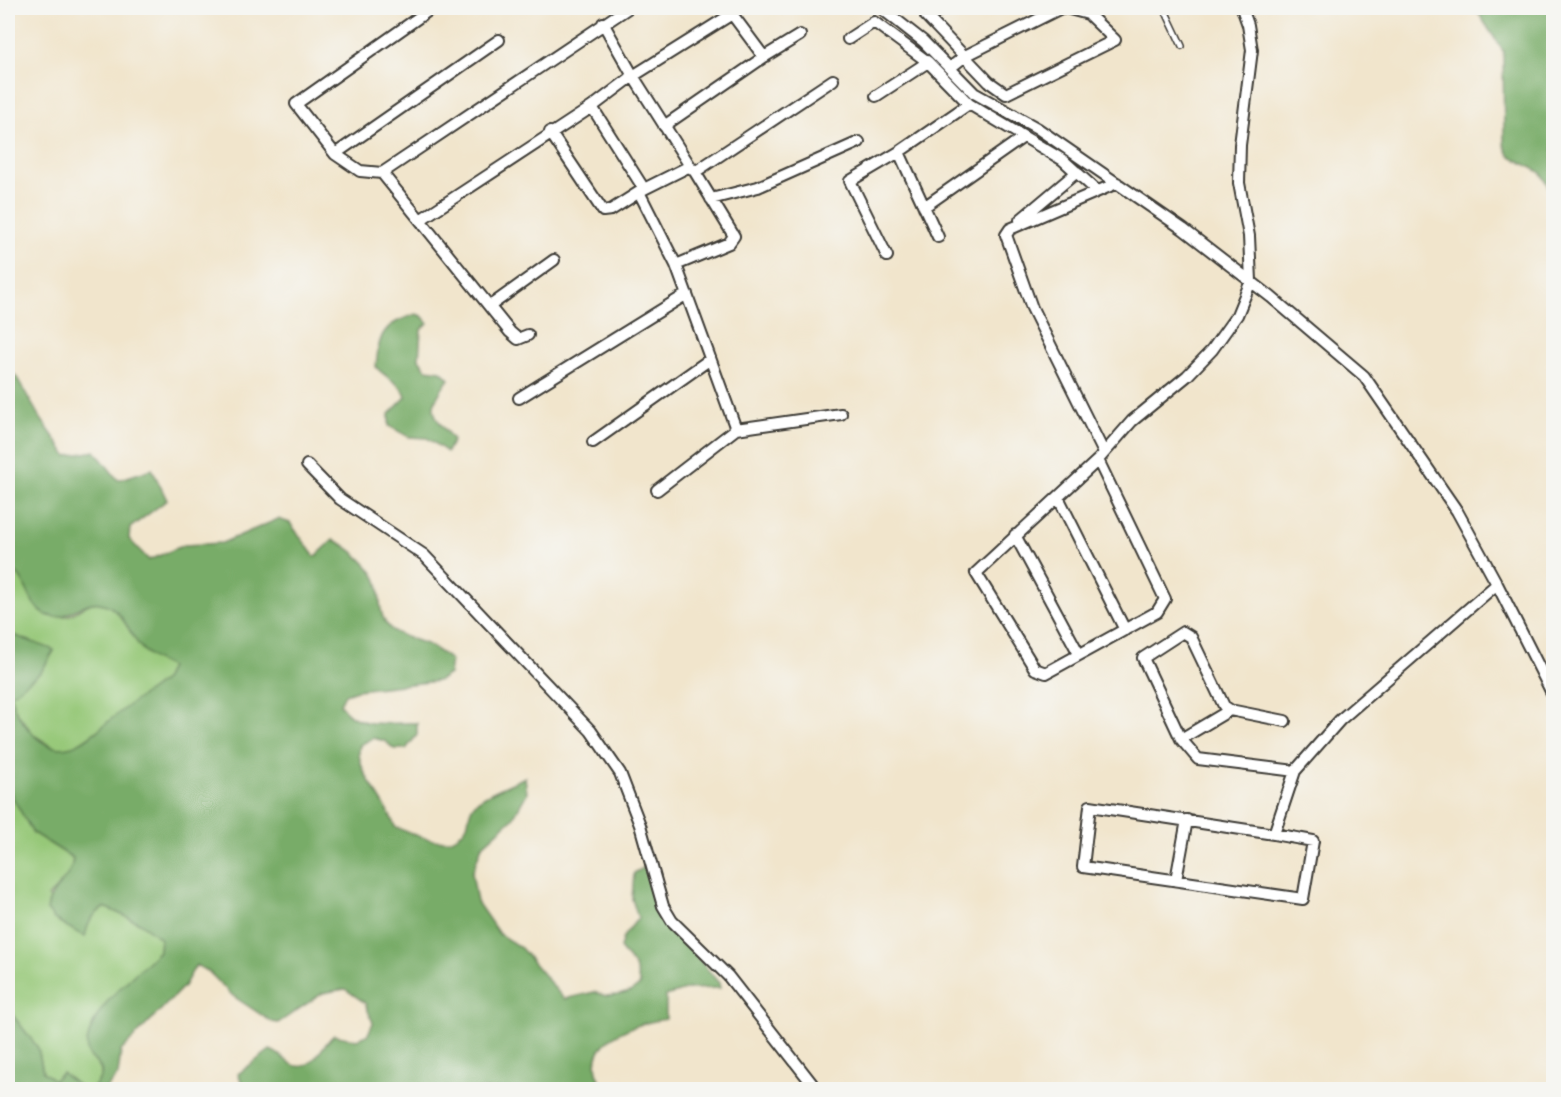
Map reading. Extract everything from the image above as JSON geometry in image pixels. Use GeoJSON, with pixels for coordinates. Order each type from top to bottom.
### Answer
{"type":"FeatureCollection","features":[{"type":"Feature","properties":{"kind":"street"},"geometry":{"type":"LineString","coordinates":[[432,8],[296,104],[335,154],[360,171],[382,173],[628,8]]}},
{"type":"Feature","properties":{"kind":"street"},"geometry":{"type":"LineString","coordinates":[[881,8],[923,41],[974,93],[1037,128],[1117,183],[1251,281],[1365,376],[1444,492],[1497,584],[1538,672],[1554,698]]}},
{"type":"Feature","properties":{"kind":"street"},"geometry":{"type":"LineString","coordinates":[[945,8],[926,16],[989,82],[1006,94],[1115,40],[1088,14],[1066,8]]}},
{"type":"Feature","properties":{"kind":"street"},"geometry":{"type":"LineString","coordinates":[[950,68],[965,56],[1061,8]]}},
{"type":"Feature","properties":{"kind":"street"},"geometry":{"type":"LineString","coordinates":[[1077,172],[1010,229],[1006,237],[1032,308],[1101,457],[1165,599],[1157,612],[1046,673],[1035,669],[976,574],[1015,535],[1101,457],[1132,421],[1187,376],[1212,351],[1233,323],[1251,281],[1248,236],[1239,183],[1240,146],[1252,50],[1248,25],[1242,8]]}},
{"type":"Feature","properties":{"kind":"street"},"geometry":{"type":"LineString","coordinates":[[420,220],[550,132],[592,107],[633,76],[732,14],[764,57]]}},
{"type":"Feature","properties":{"kind":"street"},"geometry":{"type":"LineString","coordinates":[[848,39],[874,22],[928,62],[969,104],[1022,138],[1063,160],[1096,190]]}},
{"type":"Feature","properties":{"kind":"street"},"geometry":{"type":"LineString","coordinates":[[603,23],[633,76],[734,238],[676,265]]}},
{"type":"Feature","properties":{"kind":"street"},"geometry":{"type":"LineString","coordinates":[[664,126],[800,35]]}},
{"type":"Feature","properties":{"kind":"street"},"geometry":{"type":"LineString","coordinates":[[335,154],[499,40]]}},
{"type":"Feature","properties":{"kind":"street"},"geometry":{"type":"LineString","coordinates":[[876,96],[928,62]]}},
{"type":"Feature","properties":{"kind":"street"},"geometry":{"type":"LineString","coordinates":[[550,132],[603,211],[611,210],[642,191],[692,169],[833,80]]}},
{"type":"Feature","properties":{"kind":"street"},"geometry":{"type":"LineString","coordinates":[[887,256],[850,181],[899,152],[969,104]]}},
{"type":"Feature","properties":{"kind":"street"},"geometry":{"type":"LineString","coordinates":[[592,107],[642,191],[676,265],[736,429]]}},
{"type":"Feature","properties":{"kind":"street"},"geometry":{"type":"LineString","coordinates":[[924,207],[1022,138]]}},
{"type":"Feature","properties":{"kind":"street"},"geometry":{"type":"LineString","coordinates":[[711,199],[758,187],[859,142]]}},
{"type":"Feature","properties":{"kind":"street"},"geometry":{"type":"LineString","coordinates":[[899,152],[938,237]]}},
{"type":"Feature","properties":{"kind":"street"},"geometry":{"type":"LineString","coordinates":[[382,173],[518,339],[528,335]]}},
{"type":"Feature","properties":{"kind":"street"},"geometry":{"type":"LineString","coordinates":[[1010,229],[1096,190],[1117,183]]}},
{"type":"Feature","properties":{"kind":"street"},"geometry":{"type":"LineString","coordinates":[[490,306],[554,260]]}},
{"type":"Feature","properties":{"kind":"street"},"geometry":{"type":"LineString","coordinates":[[519,398],[687,294]]}},
{"type":"Feature","properties":{"kind":"street"},"geometry":{"type":"LineString","coordinates":[[593,442],[709,360]]}},
{"type":"Feature","properties":{"kind":"street"},"geometry":{"type":"LineString","coordinates":[[657,490],[736,429],[841,414]]}},
{"type":"Feature","properties":{"kind":"street"},"geometry":{"type":"LineString","coordinates":[[307,465],[340,499],[424,555],[591,731],[620,772],[640,825],[663,906],[672,921],[728,976],[817,1089]]}},
{"type":"Feature","properties":{"kind":"street"},"geometry":{"type":"LineString","coordinates":[[1058,497],[1125,630]]}},
{"type":"Feature","properties":{"kind":"street"},"geometry":{"type":"LineString","coordinates":[[1015,535],[1079,654]]}},
{"type":"Feature","properties":{"kind":"street"},"geometry":{"type":"LineString","coordinates":[[1274,834],[1295,771],[1341,720],[1497,584]]}},
{"type":"Feature","properties":{"kind":"street"},"geometry":{"type":"LineString","coordinates":[[1285,720],[1230,710],[1222,701],[1187,633],[1183,632],[1145,654],[1143,662],[1181,739],[1198,759],[1295,771]]}},
{"type":"Feature","properties":{"kind":"street"},"geometry":{"type":"LineString","coordinates":[[1181,739],[1230,710]]}},
{"type":"Feature","properties":{"kind":"street"},"geometry":{"type":"LineString","coordinates":[[1090,806],[1274,834],[1313,841],[1302,899],[1083,867],[1090,806]]}},
{"type":"Feature","properties":{"kind":"street"},"geometry":{"type":"LineString","coordinates":[[1176,880],[1187,820]]}},
{"type":"Feature","properties":{"kind":"lane"},"geometry":{"type":"LineString","coordinates":[[1164,8],[1182,46]]}},
{"type":"Feature","properties":{"kind":"green space"},"geometry":{"type":"Polygon","coordinates":[[[1475,8],[1553,8],[1553,195],[1541,173],[1509,155],[1504,144],[1503,51],[1475,8]]]}},
{"type":"Feature","properties":{"kind":"green space"},"geometry":{"type":"Polygon","coordinates":[[[416,314],[422,316],[428,323],[421,330],[419,359],[426,369],[441,371],[449,379],[434,405],[436,417],[453,440],[447,452],[427,438],[409,437],[389,426],[389,414],[406,397],[397,384],[376,367],[379,346],[381,338],[390,326],[416,314]]]}},
{"type":"Feature","properties":{"kind":"green space"},"geometry":{"type":"Polygon","coordinates":[[[8,371],[16,376],[39,416],[67,456],[95,451],[118,480],[152,469],[167,500],[130,528],[129,539],[149,560],[184,545],[222,543],[278,519],[290,523],[315,557],[333,540],[353,552],[376,578],[383,618],[390,628],[398,634],[428,645],[451,660],[449,674],[438,681],[357,690],[345,694],[340,704],[347,713],[365,722],[417,723],[417,735],[406,749],[394,749],[385,741],[373,738],[360,745],[361,765],[395,827],[423,838],[452,839],[460,834],[467,825],[470,811],[475,803],[492,792],[525,777],[527,793],[513,818],[482,846],[472,873],[477,902],[499,934],[521,948],[564,999],[594,992],[606,996],[618,995],[630,992],[640,985],[635,967],[620,948],[623,937],[638,918],[632,899],[634,873],[645,867],[661,914],[719,983],[720,988],[688,989],[666,996],[666,1019],[636,1026],[610,1039],[601,1048],[597,1060],[597,1073],[605,1089],[245,1090],[238,1074],[270,1050],[290,1063],[304,1066],[315,1058],[334,1035],[357,1040],[368,1034],[373,1023],[365,1003],[345,989],[323,993],[278,1023],[272,1022],[233,996],[209,972],[196,965],[184,986],[121,1051],[118,1075],[106,1089],[92,1089],[99,1080],[101,1068],[89,1056],[87,1050],[92,1028],[106,1003],[159,951],[160,938],[140,923],[105,907],[91,919],[85,937],[54,919],[47,910],[52,896],[72,866],[73,858],[33,833],[8,789],[8,633],[54,650],[41,672],[11,695],[18,714],[30,731],[42,742],[54,747],[66,747],[88,738],[165,679],[170,667],[152,658],[143,650],[122,618],[109,606],[92,603],[58,617],[43,613],[33,603],[20,577],[8,566],[8,371]]]}},
{"type":"Feature","properties":{"kind":"green space"},"geometry":{"type":"Polygon","coordinates":[[[8,566],[23,581],[43,613],[66,616],[91,603],[109,606],[122,619],[143,650],[152,658],[170,667],[165,679],[75,746],[64,749],[53,747],[34,735],[12,706],[11,694],[41,672],[54,651],[8,633],[8,566]]]}},
{"type":"Feature","properties":{"kind":"green space"},"geometry":{"type":"Polygon","coordinates":[[[8,789],[33,833],[73,858],[73,870],[48,897],[87,924],[95,913],[105,907],[140,923],[160,938],[159,951],[142,968],[90,1057],[101,1072],[99,1080],[92,1089],[83,1089],[62,1073],[54,1081],[43,1072],[38,1048],[8,1009],[8,789]]]}},
{"type":"Feature","properties":{"kind":"green space"},"geometry":{"type":"Polygon","coordinates":[[[8,1009],[38,1048],[43,1072],[54,1080],[62,1073],[83,1089],[8,1089],[8,1009]]]}}]}
